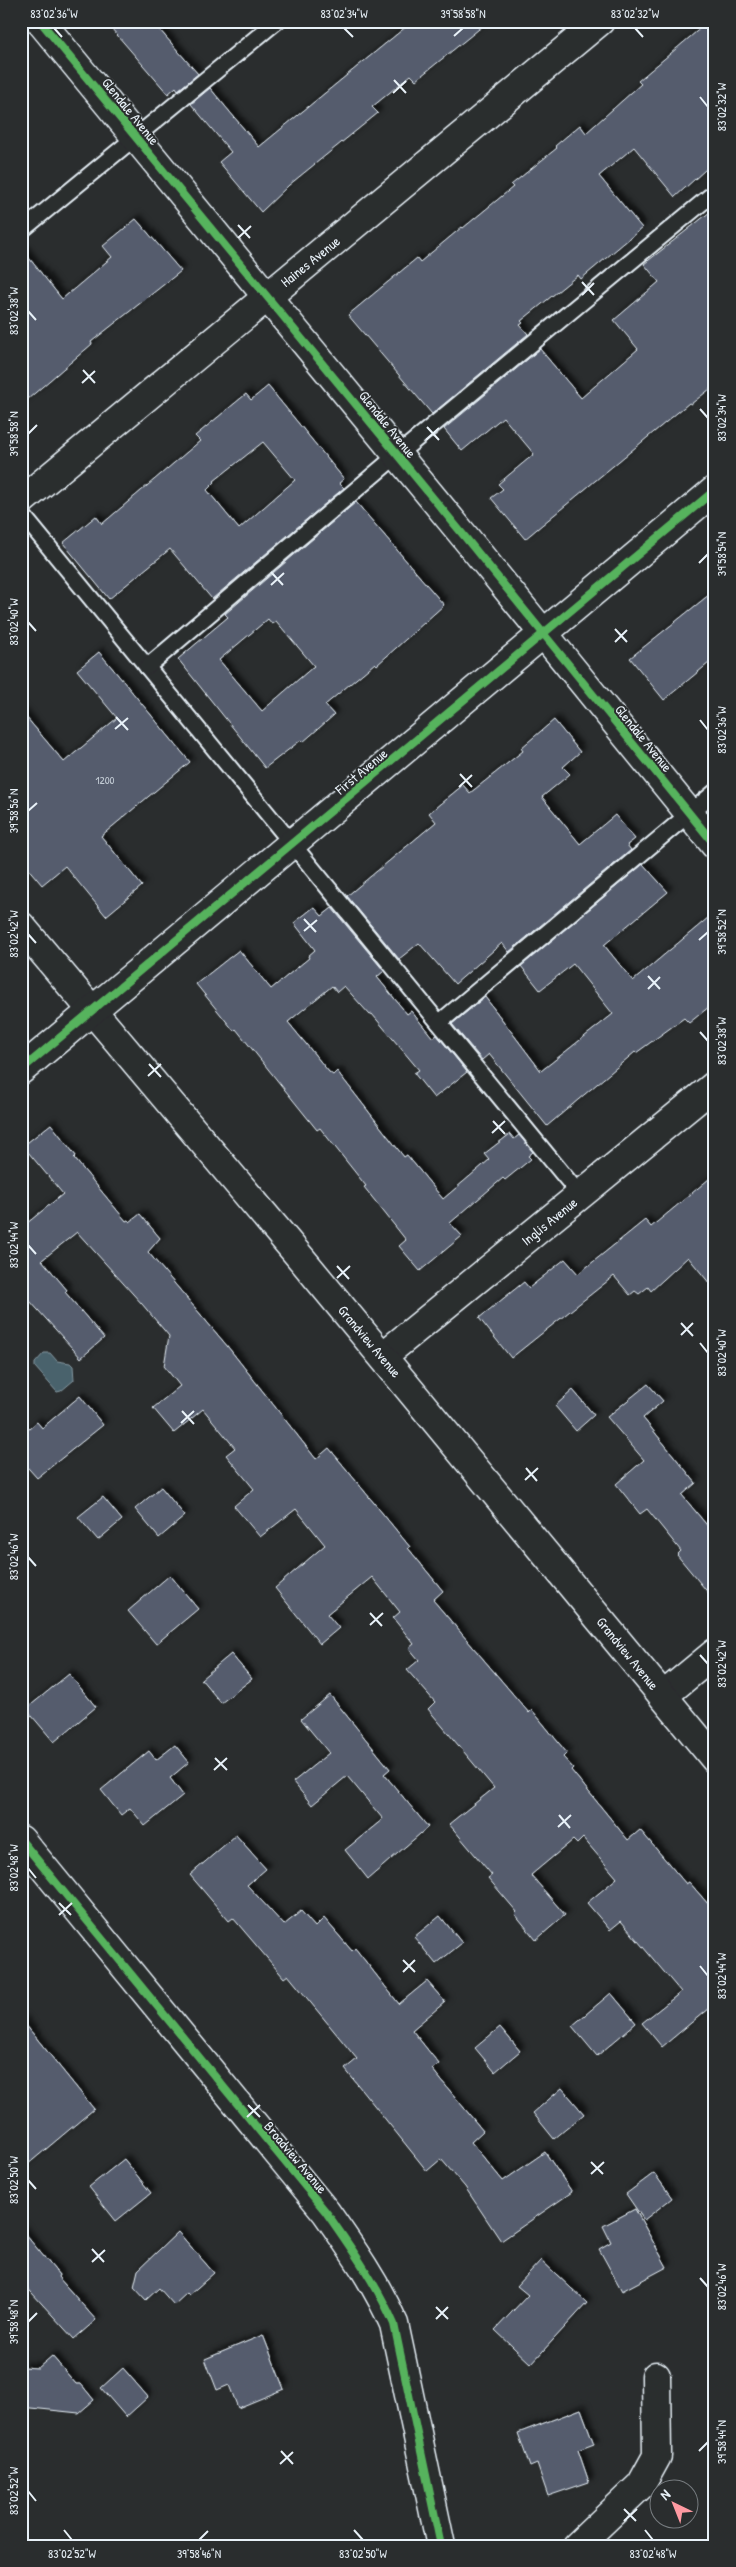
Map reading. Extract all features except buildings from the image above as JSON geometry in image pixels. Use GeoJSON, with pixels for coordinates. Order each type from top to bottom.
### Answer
{"type":"FeatureCollection","features":[{"type":"Feature","properties":{"kind":"street","name":"Glendale Avenue"},"geometry":{"type":"LineString","coordinates":[[40,21],[268,296],[715,844]]}},
{"type":"Feature","properties":{"kind":"street","name":"Haines Avenue"},"geometry":{"type":"LineString","coordinates":[[21,501],[600,21]]}},
{"type":"Feature","properties":{"kind":"street","name":"First Avenue"},"geometry":{"type":"LineString","coordinates":[[21,1070],[715,490]]}},
{"type":"Feature","properties":{"kind":"street","name":"Grandview Avenue"},"geometry":{"type":"LineString","coordinates":[[21,926],[382,1356],[715,1759]]}},
{"type":"Feature","properties":{"kind":"street","name":"Inglis Avenue"},"geometry":{"type":"LineString","coordinates":[[382,1356],[715,1085]]}},
{"type":"Feature","properties":{"kind":"street"},"geometry":{"type":"LineString","coordinates":[[663,1696],[715,1653]]}},
{"type":"Feature","properties":{"kind":"street","name":"Broadview Avenue"},"geometry":{"type":"LineString","coordinates":[[21,1840],[326,2212],[365,2266],[381,2294],[394,2324],[441,2546]]}},
{"type":"Feature","properties":{"kind":"street"},"geometry":{"type":"LineString","coordinates":[[577,2546],[641,2485],[657,2456],[656,2376]]}},
{"type":"Feature","properties":{"kind":"lane"},"geometry":{"type":"LineString","coordinates":[[21,231],[137,138],[276,21]]}},
{"type":"Feature","properties":{"kind":"lane"},"geometry":{"type":"LineString","coordinates":[[147,667],[397,454],[715,192]]}},
{"type":"Feature","properties":{"kind":"lane"},"geometry":{"type":"LineString","coordinates":[[21,513],[580,1195]]}},
{"type":"Feature","properties":{"kind":"lane"},"geometry":{"type":"LineString","coordinates":[[439,1023],[715,792]]}},
{"type":"Feature","properties":{"kind":"water"},"geometry":{"type":"Polygon","coordinates":[[[44,1353],[50,1353],[57,1361],[70,1363],[73,1366],[74,1380],[61,1391],[57,1392],[35,1367],[35,1363],[44,1353]]]}},
{"type":"Feature","properties":{"kind":"cycle path"},"geometry":{"type":"LineString","coordinates":[[40,21],[465,537],[715,845]]}},
{"type":"Feature","properties":{"kind":"cycle path"},"geometry":{"type":"LineString","coordinates":[[21,1070],[715,490]]}},
{"type":"Feature","properties":{"kind":"cycle path"},"geometry":{"type":"LineString","coordinates":[[21,1840],[326,2212],[371,2280],[394,2324],[441,2546]]}}]}
